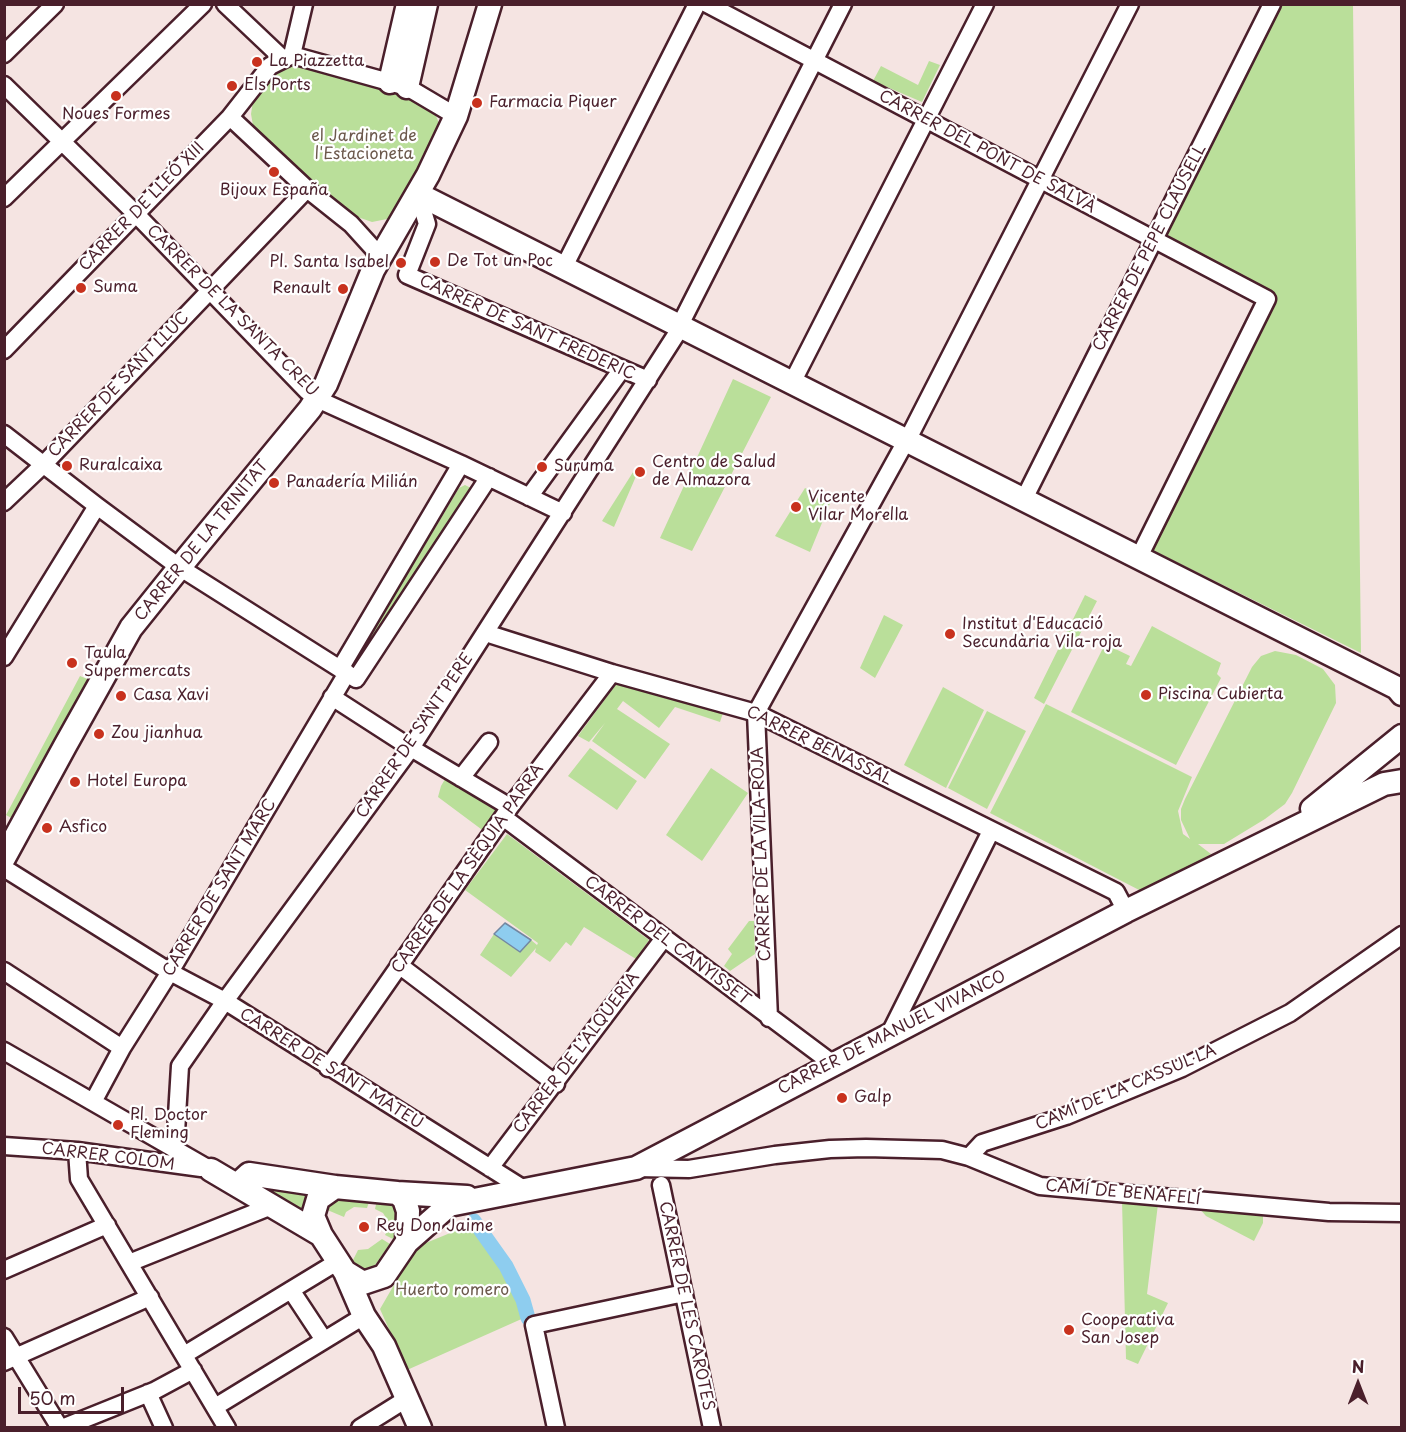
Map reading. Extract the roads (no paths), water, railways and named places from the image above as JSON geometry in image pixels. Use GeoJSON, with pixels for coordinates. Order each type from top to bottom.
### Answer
{"type":"FeatureCollection","features":[{"type":"Feature","properties":{"kind":"street"},"geometry":{"type":"LineString","coordinates":[[4,54],[55,4]]}},
{"type":"Feature","properties":{"kind":"street"},"geometry":{"type":"LineString","coordinates":[[4,198],[202,4]]}},
{"type":"Feature","properties":{"kind":"street"},"geometry":{"type":"LineString","coordinates":[[225,4],[287,57],[398,85],[456,116]]}},
{"type":"Feature","properties":{"kind":"street"},"geometry":{"type":"LineString","coordinates":[[287,57],[304,4]]}},
{"type":"Feature","properties":{"kind":"street"},"geometry":{"type":"LineString","coordinates":[[404,61],[408,4]]}},
{"type":"Feature","properties":{"kind":"street"},"geometry":{"type":"LineString","coordinates":[[398,85],[404,61],[426,4]]}},
{"type":"Feature","properties":{"kind":"street","name":"CARRER DE LA TRINITAT"},"geometry":{"type":"LineString","coordinates":[[4,858],[131,628],[317,399],[326,384],[385,248],[420,190],[456,116],[490,4]]}},
{"type":"Feature","properties":{"kind":"street"},"geometry":{"type":"LineString","coordinates":[[566,264],[697,4]]}},
{"type":"Feature","properties":{"kind":"street","name":"CARRER DEL PONT DE SALVÀ"},"geometry":{"type":"LineString","coordinates":[[707,4],[1267,299],[1140,554]]}},
{"type":"Feature","properties":{"kind":"street","name":"CARRER DE SANT PERE"},"geometry":{"type":"LineString","coordinates":[[175,1149],[180,1066],[411,748],[648,380],[682,323],[843,4]]}},
{"type":"Feature","properties":{"kind":"street"},"geometry":{"type":"LineString","coordinates":[[794,379],[985,4]]}},
{"type":"Feature","properties":{"kind":"street"},"geometry":{"type":"LineString","coordinates":[[756,713],[909,437],[1130,4]]}},
{"type":"Feature","properties":{"kind":"street","name":"CARRER DE PEPE CLAUSELL"},"geometry":{"type":"LineString","coordinates":[[1026,495],[1272,4]]}},
{"type":"Feature","properties":{"kind":"street","name":"CARRER DE LLEÓ XIII"},"geometry":{"type":"LineString","coordinates":[[4,350],[230,117],[270,66],[287,57]]}},
{"type":"Feature","properties":{"kind":"street","name":"CARRER DE LA SANTA CREU"},"geometry":{"type":"LineString","coordinates":[[4,85],[135,213],[317,399],[489,477],[562,513]]}},
{"type":"Feature","properties":{"kind":"street"},"geometry":{"type":"LineString","coordinates":[[230,117],[307,189],[385,248]]}},
{"type":"Feature","properties":{"kind":"street","name":"CARRER DE SANT LLUC"},"geometry":{"type":"LineString","coordinates":[[4,502],[43,465],[307,189]]}},
{"type":"Feature","properties":{"kind":"street"},"geometry":{"type":"LineString","coordinates":[[420,190],[1026,495],[1397,688],[1401,694]]}},
{"type":"Feature","properties":{"kind":"street","name":"CARRER DE SANT FREDERIC"},"geometry":{"type":"LineString","coordinates":[[420,190],[427,224],[407,275],[648,380]]}},
{"type":"Feature","properties":{"kind":"street"},"geometry":{"type":"LineString","coordinates":[[529,497],[622,369]]}},
{"type":"Feature","properties":{"kind":"street"},"geometry":{"type":"LineString","coordinates":[[4,434],[179,567],[348,674]]}},
{"type":"Feature","properties":{"kind":"street","name":"CARRER DE SANT MARC"},"geometry":{"type":"LineString","coordinates":[[348,674],[461,464]]}},
{"type":"Feature","properties":{"kind":"street","name":"CARRER DE SANT MARC"},"geometry":{"type":"LineString","coordinates":[[93,1102],[122,1048],[171,972],[332,697],[489,477]]}},
{"type":"Feature","properties":{"kind":"street"},"geometry":{"type":"LineString","coordinates":[[4,657],[97,506]]}},
{"type":"Feature","properties":{"kind":"street"},"geometry":{"type":"LineString","coordinates":[[1140,554],[1401,679]]}},
{"type":"Feature","properties":{"kind":"street","name":"CARRER BENASSAL"},"geometry":{"type":"LineString","coordinates":[[486,633],[612,673],[756,713],[1116,892],[1126,911]]}},
{"type":"Feature","properties":{"kind":"street","name":"CARRER DE LA SÈQUIA PARRA"},"geometry":{"type":"LineString","coordinates":[[328,1068],[502,818],[612,673]]}},
{"type":"Feature","properties":{"kind":"street","name":"CARRER DEL CANYISSET"},"geometry":{"type":"LineString","coordinates":[[332,697],[461,778],[502,818],[832,1064]]}},
{"type":"Feature","properties":{"kind":"street","name":"CARRER DE LA VILA-ROJA"},"geometry":{"type":"LineString","coordinates":[[756,713],[769,1018]]}},
{"type":"Feature","properties":{"kind":"street","name":"CARRER DE MANUEL VIVANCO"},"geometry":{"type":"LineString","coordinates":[[1284,833],[1401,736]]}},
{"type":"Feature","properties":{"kind":"street"},"geometry":{"type":"LineString","coordinates":[[461,778],[489,742]]}},
{"type":"Feature","properties":{"kind":"street","name":"CARRER DE MANUEL VIVANCO"},"geometry":{"type":"LineString","coordinates":[[489,1198],[636,1168],[1126,911],[1384,784],[1401,781]]}},
{"type":"Feature","properties":{"kind":"street"},"geometry":{"type":"LineString","coordinates":[[888,1037],[992,831]]}},
{"type":"Feature","properties":{"kind":"street","name":"CARRER DE SANT MATEU"},"geometry":{"type":"LineString","coordinates":[[4,868],[171,972],[225,1001],[328,1068],[527,1191]]}},
{"type":"Feature","properties":{"kind":"street","name":"CAMÍ DE LA CASSUL·LA"},"geometry":{"type":"LineString","coordinates":[[969,1157],[982,1143],[1065,1116],[1182,1068],[1290,1013],[1401,935]]}},
{"type":"Feature","properties":{"kind":"street","name":"CARRER DE L'ALQUERIA"},"geometry":{"type":"LineString","coordinates":[[490,1168],[556,1084],[664,938]]}},
{"type":"Feature","properties":{"kind":"street"},"geometry":{"type":"LineString","coordinates":[[399,965],[556,1084]]}},
{"type":"Feature","properties":{"kind":"street"},"geometry":{"type":"LineString","coordinates":[[4,971],[122,1048]]}},
{"type":"Feature","properties":{"kind":"street"},"geometry":{"type":"LineString","coordinates":[[4,1052],[321,1235]]}},
{"type":"Feature","properties":{"kind":"street"},"geometry":{"type":"LineString","coordinates":[[679,1145],[685,1161],[709,1165]]}},
{"type":"Feature","properties":{"kind":"street","name":"CARRER COLOM"},"geometry":{"type":"LineString","coordinates":[[4,1146],[77,1151],[211,1170]]}},
{"type":"Feature","properties":{"kind":"street","name":"CAMÍ DE BENAFELÍ"},"geometry":{"type":"LineString","coordinates":[[636,1168],[689,1169],[830,1149],[942,1150],[969,1157],[1040,1186],[1329,1212],[1401,1213]]}},
{"type":"Feature","properties":{"kind":"street"},"geometry":{"type":"LineString","coordinates":[[77,1151],[79,1179],[227,1428]]}},
{"type":"Feature","properties":{"kind":"street"},"geometry":{"type":"LineString","coordinates":[[489,1198],[493,1180],[490,1168]]}},
{"type":"Feature","properties":{"kind":"street"},"geometry":{"type":"LineString","coordinates":[[237,1185],[249,1174],[335,1187],[489,1198]]}},
{"type":"Feature","properties":{"kind":"street","name":"CARRER DE LES CAROTES"},"geometry":{"type":"LineString","coordinates":[[661,1185],[712,1428]]}},
{"type":"Feature","properties":{"kind":"street"},"geometry":{"type":"LineString","coordinates":[[335,1187],[318,1199],[313,1216],[364,1316],[384,1346],[420,1428]]}},
{"type":"Feature","properties":{"kind":"street"},"geometry":{"type":"LineString","coordinates":[[397,1193],[404,1199],[408,1211],[407,1242]]}},
{"type":"Feature","properties":{"kind":"street"},"geometry":{"type":"LineString","coordinates":[[384,1346],[375,1310],[375,1292],[407,1242],[449,1206],[489,1198]]}},
{"type":"Feature","properties":{"kind":"street"},"geometry":{"type":"LineString","coordinates":[[129,1263],[274,1206]]}},
{"type":"Feature","properties":{"kind":"street"},"geometry":{"type":"LineString","coordinates":[[4,1269],[106,1225]]}},
{"type":"Feature","properties":{"kind":"street"},"geometry":{"type":"LineString","coordinates":[[341,1267],[363,1283],[384,1276]]}},
{"type":"Feature","properties":{"kind":"street"},"geometry":{"type":"LineString","coordinates":[[184,1354],[291,1290],[341,1267]]}},
{"type":"Feature","properties":{"kind":"street"},"geometry":{"type":"LineString","coordinates":[[291,1290],[324,1340]]}},
{"type":"Feature","properties":{"kind":"street"},"geometry":{"type":"LineString","coordinates":[[556,1428],[534,1325],[684,1293]]}},
{"type":"Feature","properties":{"kind":"street"},"geometry":{"type":"LineString","coordinates":[[10,1359],[150,1297]]}},
{"type":"Feature","properties":{"kind":"street"},"geometry":{"type":"LineString","coordinates":[[215,1407],[364,1316]]}},
{"type":"Feature","properties":{"kind":"street"},"geometry":{"type":"LineString","coordinates":[[4,1336],[10,1359],[61,1428],[148,1393],[193,1370]]}},
{"type":"Feature","properties":{"kind":"street"},"geometry":{"type":"LineString","coordinates":[[148,1393],[164,1428]]}},
{"type":"Feature","properties":{"kind":"street"},"geometry":{"type":"LineString","coordinates":[[360,1428],[408,1398]]}},
{"type":"Feature","properties":{"kind":"water"},"geometry":{"type":"Polygon","coordinates":[[[505,923],[531,940],[520,952],[494,934],[505,923]]]}},
{"type":"Feature","properties":{"kind":"waterway"},"geometry":{"type":"LineString","coordinates":[[474,1221],[506,1266],[523,1300],[528,1318]]}},
{"type":"Feature","properties":{"kind":"place","name":"La Piazzetta"},"geometry":{"type":"Point","coordinates":[257,62]}},
{"type":"Feature","properties":{"kind":"place","name":"Els Ports"},"geometry":{"type":"Point","coordinates":[232,86]}},
{"type":"Feature","properties":{"kind":"place","name":"Noues Formes"},"geometry":{"type":"Point","coordinates":[116,96]}},
{"type":"Feature","properties":{"kind":"place","name":"Farmacia Piquer"},"geometry":{"type":"Point","coordinates":[477,103]}},
{"type":"Feature","properties":{"kind":"place","name":"Bijoux España"},"geometry":{"type":"Point","coordinates":[274,172]}},
{"type":"Feature","properties":{"kind":"place","name":"De Tot un Poc"},"geometry":{"type":"Point","coordinates":[435,262]}},
{"type":"Feature","properties":{"kind":"place","name":"Pl. Santa Isabel"},"geometry":{"type":"Point","coordinates":[401,263]}},
{"type":"Feature","properties":{"kind":"place","name":"Suma"},"geometry":{"type":"Point","coordinates":[81,288]}},
{"type":"Feature","properties":{"kind":"place","name":"Renault"},"geometry":{"type":"Point","coordinates":[343,289]}},
{"type":"Feature","properties":{"kind":"place","name":"Ruralcaixa"},"geometry":{"type":"Point","coordinates":[67,466]}},
{"type":"Feature","properties":{"kind":"place","name":"Suruma"},"geometry":{"type":"Point","coordinates":[542,467]}},
{"type":"Feature","properties":{"kind":"place","name":"Centro de Salud de Almazora"},"geometry":{"type":"Point","coordinates":[640,472]}},
{"type":"Feature","properties":{"kind":"place","name":"Panadería Milián"},"geometry":{"type":"Point","coordinates":[274,483]}},
{"type":"Feature","properties":{"kind":"place","name":"Vicente Vilar Morella"},"geometry":{"type":"Point","coordinates":[796,507]}},
{"type":"Feature","properties":{"kind":"place","name":"Institut d'Educació Secundària Vila-roja"},"geometry":{"type":"Point","coordinates":[950,634]}},
{"type":"Feature","properties":{"kind":"place","name":"Taula Supermercats"},"geometry":{"type":"Point","coordinates":[72,663]}},
{"type":"Feature","properties":{"kind":"place","name":"Piscina Cubierta"},"geometry":{"type":"Point","coordinates":[1146,695]}},
{"type":"Feature","properties":{"kind":"place","name":"Casa Xavi"},"geometry":{"type":"Point","coordinates":[121,696]}},
{"type":"Feature","properties":{"kind":"place","name":"Zou jianhua"},"geometry":{"type":"Point","coordinates":[99,734]}},
{"type":"Feature","properties":{"kind":"place","name":"Hotel Europa"},"geometry":{"type":"Point","coordinates":[75,782]}},
{"type":"Feature","properties":{"kind":"place","name":"Asfico"},"geometry":{"type":"Point","coordinates":[47,828]}},
{"type":"Feature","properties":{"kind":"place","name":"Galp"},"geometry":{"type":"Point","coordinates":[842,1098]}},
{"type":"Feature","properties":{"kind":"place","name":"Pl. Doctor Fleming"},"geometry":{"type":"Point","coordinates":[118,1125]}},
{"type":"Feature","properties":{"kind":"place","name":"Rey Don Jaime"},"geometry":{"type":"Point","coordinates":[364,1227]}},
{"type":"Feature","properties":{"kind":"place","name":"Cooperativa San Josep"},"geometry":{"type":"Point","coordinates":[1069,1330]}},
{"type":"Feature","properties":{"kind":"park label","name":"el Jardinet de l'Estacioneta"},"geometry":{"type":"Point","coordinates":[364,146]}},
{"type":"Feature","properties":{"kind":"park label","name":"Huerto romero"},"geometry":{"type":"Point","coordinates":[452,1291]}}]}
